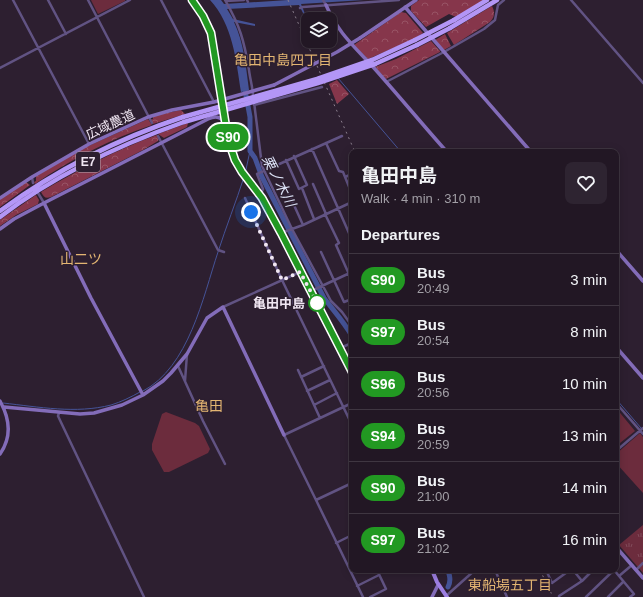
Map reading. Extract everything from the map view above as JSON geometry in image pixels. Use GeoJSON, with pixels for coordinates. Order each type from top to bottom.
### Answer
{"type":"FeatureCollection","features":[{"type":"Feature","properties":{"kind":"highway","name":"E7"},"geometry":{"type":"LineString","coordinates":[[0,211],[45,180],[92,154],[136,134],[374,62],[450,28],[484,5],[487,0]]}},
{"type":"Feature","properties":{"kind":"highway","name":"E7"},"geometry":{"type":"LineString","coordinates":[[416,43],[454,20],[496,0]]}},
{"type":"Feature","properties":{"kind":"highway","name":"E7"},"geometry":{"type":"LineString","coordinates":[[0,217],[35,192],[83,165],[184,119]]}},
{"type":"Feature","properties":{"kind":"main road"},"geometry":{"type":"LineString","coordinates":[[192,0],[203,16],[211,33],[231,150],[242,172],[260,196],[281,233],[349,366]]}},
{"type":"Feature","properties":{"kind":"main road"},"geometry":{"type":"LineString","coordinates":[[433,573],[438,585],[446,596]]}},
{"type":"Feature","properties":{"kind":"street"},"geometry":{"type":"LineString","coordinates":[[13,0],[89,144]]}},
{"type":"Feature","properties":{"kind":"street"},"geometry":{"type":"LineString","coordinates":[[48,0],[66,34]]}},
{"type":"Feature","properties":{"kind":"street"},"geometry":{"type":"LineString","coordinates":[[88,0],[96,18],[152,123]]}},
{"type":"Feature","properties":{"kind":"street"},"geometry":{"type":"LineString","coordinates":[[0,68],[130,0]]}},
{"type":"Feature","properties":{"kind":"street"},"geometry":{"type":"LineString","coordinates":[[161,0],[214,102]]}},
{"type":"Feature","properties":{"kind":"street"},"geometry":{"type":"LineString","coordinates":[[244,0],[226,1],[238,23],[245,45],[263,170],[292,229],[331,301],[349,322]]}},
{"type":"Feature","properties":{"kind":"street"},"geometry":{"type":"LineString","coordinates":[[323,0],[338,29],[443,149]]}},
{"type":"Feature","properties":{"kind":"street"},"geometry":{"type":"LineString","coordinates":[[300,8],[399,0]]}},
{"type":"Feature","properties":{"kind":"street"},"geometry":{"type":"LineString","coordinates":[[252,92],[274,85],[337,52],[416,0]]}},
{"type":"Feature","properties":{"kind":"street"},"geometry":{"type":"LineString","coordinates":[[386,82],[444,52],[493,23],[498,5],[504,0]]}},
{"type":"Feature","properties":{"kind":"street"},"geometry":{"type":"LineString","coordinates":[[571,0],[643,82]]}},
{"type":"Feature","properties":{"kind":"street"},"geometry":{"type":"LineString","coordinates":[[405,8],[528,149]]}},
{"type":"Feature","properties":{"kind":"street"},"geometry":{"type":"LineString","coordinates":[[254,105],[322,87]]}},
{"type":"Feature","properties":{"kind":"street","name":"広域農道"},"geometry":{"type":"LineString","coordinates":[[0,198],[32,177],[89,144],[148,117],[252,92]]}},
{"type":"Feature","properties":{"kind":"street"},"geometry":{"type":"LineString","coordinates":[[0,229],[14,219],[44,203],[162,142],[213,118],[222,118],[226,124]]}},
{"type":"Feature","properties":{"kind":"street"},"geometry":{"type":"LineString","coordinates":[[158,136],[218,250],[224,252]]}},
{"type":"Feature","properties":{"kind":"street"},"geometry":{"type":"LineString","coordinates":[[260,196],[263,189],[257,174],[294,156],[342,136]]}},
{"type":"Feature","properties":{"kind":"street"},"geometry":{"type":"LineString","coordinates":[[326,143],[339,171],[343,172],[349,186]]}},
{"type":"Feature","properties":{"kind":"street"},"geometry":{"type":"LineString","coordinates":[[312,149],[349,233]]}},
{"type":"Feature","properties":{"kind":"street"},"geometry":{"type":"LineString","coordinates":[[294,156],[307,185],[302,188]]}},
{"type":"Feature","properties":{"kind":"street"},"geometry":{"type":"LineString","coordinates":[[286,160],[299,189],[302,188],[314,219]]}},
{"type":"Feature","properties":{"kind":"street"},"geometry":{"type":"LineString","coordinates":[[345,177],[349,175]]}},
{"type":"Feature","properties":{"kind":"street"},"geometry":{"type":"LineString","coordinates":[[32,177],[33,184]]}},
{"type":"Feature","properties":{"kind":"street"},"geometry":{"type":"LineString","coordinates":[[313,184],[325,214],[340,244],[336,245],[349,271]]}},
{"type":"Feature","properties":{"kind":"street"},"geometry":{"type":"LineString","coordinates":[[38,193],[142,394]]}},
{"type":"Feature","properties":{"kind":"street"},"geometry":{"type":"LineString","coordinates":[[289,194],[303,224]]}},
{"type":"Feature","properties":{"kind":"street"},"geometry":{"type":"LineString","coordinates":[[245,198],[282,280],[349,418]]}},
{"type":"Feature","properties":{"kind":"street"},"geometry":{"type":"LineString","coordinates":[[281,233],[349,203]]}},
{"type":"Feature","properties":{"kind":"street"},"geometry":{"type":"LineString","coordinates":[[321,252],[344,302],[349,300]]}},
{"type":"Feature","properties":{"kind":"street"},"geometry":{"type":"LineString","coordinates":[[619,253],[643,281]]}},
{"type":"Feature","properties":{"kind":"street"},"geometry":{"type":"LineString","coordinates":[[3,406],[80,414],[122,406],[163,381],[178,366],[188,354],[207,318],[223,307],[300,272]]}},
{"type":"Feature","properties":{"kind":"street"},"geometry":{"type":"LineString","coordinates":[[311,291],[349,273]]}},
{"type":"Feature","properties":{"kind":"street"},"geometry":{"type":"LineString","coordinates":[[223,307],[336,543],[349,566]]}},
{"type":"Feature","properties":{"kind":"street"},"geometry":{"type":"LineString","coordinates":[[340,348],[349,344]]}},
{"type":"Feature","properties":{"kind":"street"},"geometry":{"type":"LineString","coordinates":[[619,350],[643,378]]}},
{"type":"Feature","properties":{"kind":"street"},"geometry":{"type":"LineString","coordinates":[[185,381],[188,354]]}},
{"type":"Feature","properties":{"kind":"street"},"geometry":{"type":"LineString","coordinates":[[301,377],[324,365]]}},
{"type":"Feature","properties":{"kind":"street"},"geometry":{"type":"LineString","coordinates":[[178,366],[202,421],[225,464]]}},
{"type":"Feature","properties":{"kind":"street"},"geometry":{"type":"LineString","coordinates":[[298,370],[320,418]]}},
{"type":"Feature","properties":{"kind":"street"},"geometry":{"type":"LineString","coordinates":[[307,390],[330,380]]}},
{"type":"Feature","properties":{"kind":"street"},"geometry":{"type":"LineString","coordinates":[[314,405],[337,393]]}},
{"type":"Feature","properties":{"kind":"street"},"geometry":{"type":"LineString","coordinates":[[0,401],[7,415],[8,424],[6,444],[0,454]]}},
{"type":"Feature","properties":{"kind":"street"},"geometry":{"type":"LineString","coordinates":[[284,435],[349,404]]}},
{"type":"Feature","properties":{"kind":"street"},"geometry":{"type":"LineString","coordinates":[[619,406],[643,434]]}},
{"type":"Feature","properties":{"kind":"street"},"geometry":{"type":"LineString","coordinates":[[59,413],[58,416],[144,597]]}},
{"type":"Feature","properties":{"kind":"street"},"geometry":{"type":"LineString","coordinates":[[619,448],[643,428]]}},
{"type":"Feature","properties":{"kind":"street"},"geometry":{"type":"LineString","coordinates":[[316,500],[349,484]]}},
{"type":"Feature","properties":{"kind":"street"},"geometry":{"type":"LineString","coordinates":[[336,543],[349,536]]}},
{"type":"Feature","properties":{"kind":"street"},"geometry":{"type":"LineString","coordinates":[[619,550],[643,578]]}},
{"type":"Feature","properties":{"kind":"street"},"geometry":{"type":"LineString","coordinates":[[636,570],[643,563]]}},
{"type":"Feature","properties":{"kind":"street"},"geometry":{"type":"LineString","coordinates":[[619,576],[632,565]]}},
{"type":"Feature","properties":{"kind":"street"},"geometry":{"type":"LineString","coordinates":[[353,573],[363,597]]}},
{"type":"Feature","properties":{"kind":"street"},"geometry":{"type":"LineString","coordinates":[[446,596],[471,573]]}},
{"type":"Feature","properties":{"kind":"street"},"geometry":{"type":"LineString","coordinates":[[496,573],[507,597]]}},
{"type":"Feature","properties":{"kind":"street"},"geometry":{"type":"LineString","coordinates":[[547,573],[552,583],[566,573]]}},
{"type":"Feature","properties":{"kind":"street"},"geometry":{"type":"LineString","coordinates":[[576,573],[582,581]]}},
{"type":"Feature","properties":{"kind":"street"},"geometry":{"type":"LineString","coordinates":[[559,597],[582,581],[590,573]]}},
{"type":"Feature","properties":{"kind":"street"},"geometry":{"type":"LineString","coordinates":[[586,597],[611,573]]}},
{"type":"Feature","properties":{"kind":"street"},"geometry":{"type":"LineString","coordinates":[[616,573],[634,594],[630,597]]}},
{"type":"Feature","properties":{"kind":"street"},"geometry":{"type":"LineString","coordinates":[[357,586],[379,575],[386,589],[370,597]]}},
{"type":"Feature","properties":{"kind":"street"},"geometry":{"type":"LineString","coordinates":[[608,597],[624,582]]}},
{"type":"Feature","properties":{"kind":"street"},"geometry":{"type":"LineString","coordinates":[[432,597],[438,585]]}},
{"type":"Feature","properties":{"kind":"green space"},"geometry":{"type":"Polygon","coordinates":[[[91,0],[125,0],[125,1],[98,14],[91,0]]]}},
{"type":"Feature","properties":{"kind":"green space"},"geometry":{"type":"Polygon","coordinates":[[[419,0],[484,0],[456,17],[449,14],[426,27],[411,11],[411,6],[419,0]]]}},
{"type":"Feature","properties":{"kind":"green space"},"geometry":{"type":"Polygon","coordinates":[[[492,6],[494,14],[490,22],[454,45],[447,33],[492,6]]]}},
{"type":"Feature","properties":{"kind":"green space"},"geometry":{"type":"Polygon","coordinates":[[[401,12],[406,13],[423,33],[414,39],[368,59],[354,45],[401,12]]]}},
{"type":"Feature","properties":{"kind":"green space"},"geometry":{"type":"Polygon","coordinates":[[[445,34],[451,46],[444,50],[435,40],[445,34]]]}},
{"type":"Feature","properties":{"kind":"green space"},"geometry":{"type":"Polygon","coordinates":[[[431,41],[440,52],[386,79],[375,67],[396,59],[431,41]]]}},
{"type":"Feature","properties":{"kind":"green space"},"geometry":{"type":"Polygon","coordinates":[[[337,80],[349,94],[337,104],[329,84],[337,80]]]}},
{"type":"Feature","properties":{"kind":"green space"},"geometry":{"type":"Polygon","coordinates":[[[181,110],[185,114],[153,124],[150,120],[153,119],[153,116],[181,110]]]}},
{"type":"Feature","properties":{"kind":"green space"},"geometry":{"type":"Polygon","coordinates":[[[148,119],[152,125],[92,150],[35,184],[34,182],[36,181],[36,176],[84,148],[148,119]]]}},
{"type":"Feature","properties":{"kind":"green space"},"geometry":{"type":"Polygon","coordinates":[[[188,123],[187,127],[164,138],[158,134],[188,123]]]}},
{"type":"Feature","properties":{"kind":"green space"},"geometry":{"type":"Polygon","coordinates":[[[157,135],[159,139],[158,141],[143,150],[51,197],[45,197],[41,192],[98,161],[157,135]]]}},
{"type":"Feature","properties":{"kind":"green space"},"geometry":{"type":"Polygon","coordinates":[[[26,182],[30,185],[0,207],[0,199],[26,182]]]}},
{"type":"Feature","properties":{"kind":"green space"},"geometry":{"type":"Polygon","coordinates":[[[36,195],[39,200],[38,204],[16,215],[0,226],[0,220],[36,195]]]}},
{"type":"Feature","properties":{"kind":"green space"},"geometry":{"type":"Polygon","coordinates":[[[166,412],[199,426],[210,449],[208,453],[169,472],[164,472],[152,450],[152,444],[162,414],[166,412]]]}},
{"type":"Feature","properties":{"kind":"green space"},"geometry":{"type":"Polygon","coordinates":[[[619,412],[635,431],[619,443],[619,412]]]}},
{"type":"Feature","properties":{"kind":"green space"},"geometry":{"type":"Polygon","coordinates":[[[640,433],[643,437],[643,493],[619,466],[619,451],[640,433]]]}},
{"type":"Feature","properties":{"kind":"green space"},"geometry":{"type":"Polygon","coordinates":[[[643,525],[643,573],[619,545],[643,525]]]}},
{"type":"Feature","properties":{"kind":"water"},"geometry":{"type":"Polygon","coordinates":[[[210,0],[221,0],[224,4],[288,0],[364,0],[301,4],[304,12],[302,12],[299,5],[227,9],[233,19],[255,24],[255,26],[234,22],[246,64],[249,90],[241,92],[235,55],[229,32],[218,10],[210,0]]]}},
{"type":"Feature","properties":{"kind":"waterway"},"geometry":{"type":"LineString","coordinates":[[338,78],[398,149]]}},
{"type":"Feature","properties":{"kind":"waterway","name":"栗ノ木川"},"geometry":{"type":"LineString","coordinates":[[245,90],[250,117],[250,151],[255,158],[262,177],[324,298],[349,332]]}},
{"type":"Feature","properties":{"kind":"waterway"},"geometry":{"type":"LineString","coordinates":[[245,174],[250,151]]}},
{"type":"Feature","properties":{"kind":"waterway"},"geometry":{"type":"LineString","coordinates":[[143,391],[159,380],[172,365],[183,348],[192,329],[244,177]]}},
{"type":"Feature","properties":{"kind":"waterway"},"geometry":{"type":"LineString","coordinates":[[3,403],[57,409],[98,408],[111,405],[140,392]]}},
{"type":"Feature","properties":{"kind":"waterway"},"geometry":{"type":"LineString","coordinates":[[619,402],[641,428]]}},
{"type":"Feature","properties":{"kind":"waterway","name":"栗ノ木川"},"geometry":{"type":"LineString","coordinates":[[448,587],[450,583],[449,573]]}},
{"type":"Feature","properties":{"kind":"railway"},"geometry":{"type":"LineString","coordinates":[[288,0],[354,149]]}},
{"type":"Feature","properties":{"kind":"railway"},"geometry":{"type":"LineString","coordinates":[[541,573],[553,597]]}},
{"type":"Feature","properties":{"kind":"bus line","name":"S90"},"geometry":{"type":"LineString","coordinates":[[192,0],[208,24],[211,33],[228,139],[235,160],[242,172],[262,198],[349,366]]}},
{"type":"Feature","properties":{"kind":"place","name":"亀田中島"},"geometry":{"type":"Point","coordinates":[317,303]}},
{"type":"Feature","properties":{"kind":"district","name":"亀田中島四丁目"},"geometry":{"type":"Point","coordinates":[283,60]}},
{"type":"Feature","properties":{"kind":"district","name":"山二ツ"},"geometry":{"type":"Point","coordinates":[81,259]}},
{"type":"Feature","properties":{"kind":"district","name":"亀田"},"geometry":{"type":"Point","coordinates":[209,406]}},
{"type":"Feature","properties":{"kind":"district","name":"東船場五丁目"},"geometry":{"type":"Point","coordinates":[510,585]}},
{"type":"Feature","properties":{"kind":"route"},"geometry":{"type":"LineString","coordinates":[[251,212],[282,280],[300,272],[317,303]]}}]}
